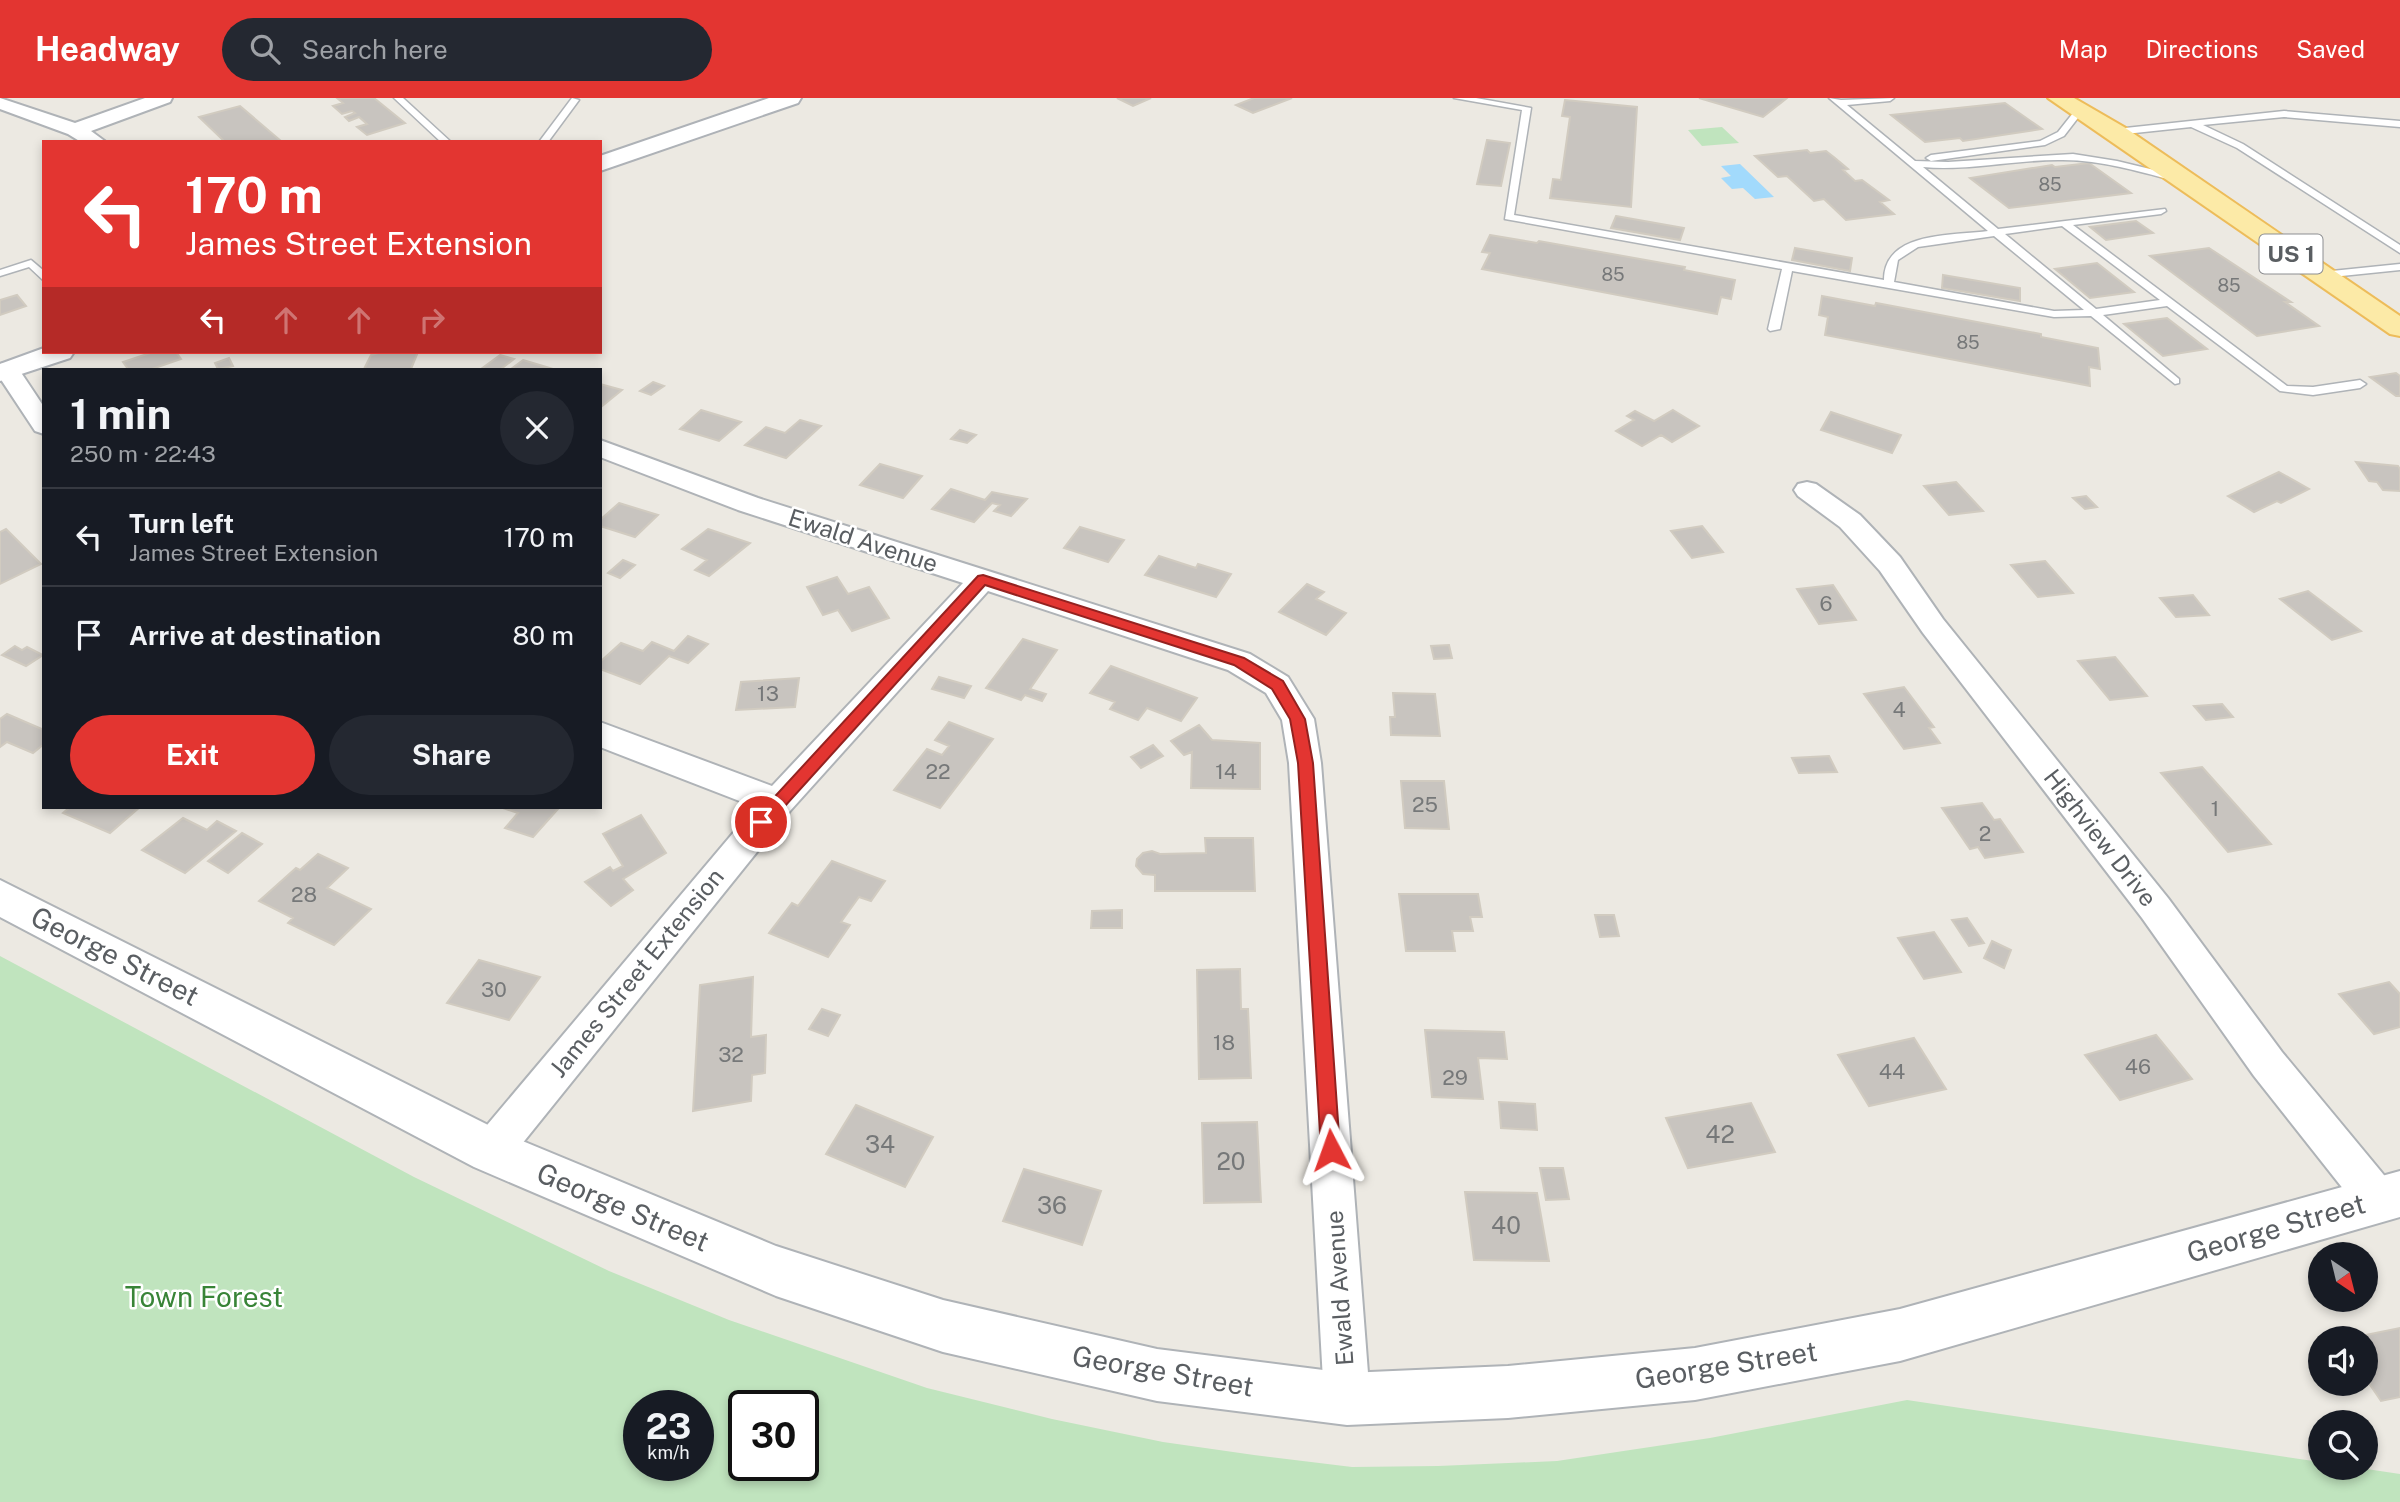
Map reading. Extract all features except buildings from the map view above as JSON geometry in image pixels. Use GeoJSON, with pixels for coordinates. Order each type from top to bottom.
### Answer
{"type":"FeatureCollection","features":[{"type":"Feature","properties":{"kind":"main road","name":"US 1"},"geometry":{"type":"LineString","coordinates":[[2059,98],[2074,104],[2116,132],[2400,328]]}},
{"type":"Feature","properties":{"kind":"street"},"geometry":{"type":"LineString","coordinates":[[75,130],[163,98]]}},
{"type":"Feature","properties":{"kind":"street"},"geometry":{"type":"LineString","coordinates":[[602,163],[790,98]]}},
{"type":"Feature","properties":{"kind":"street"},"geometry":{"type":"LineString","coordinates":[[0,103],[75,130],[92,140]]}},
{"type":"Feature","properties":{"kind":"street"},"geometry":{"type":"LineString","coordinates":[[42,423],[3,372],[54,354]]}},
{"type":"Feature","properties":{"kind":"street","name":"Ewald Avenue"},"geometry":{"type":"LineString","coordinates":[[602,449],[748,504],[1239,662],[1277,685],[1298,719],[1305,763],[1347,1399]]}},
{"type":"Feature","properties":{"kind":"street","name":"Highview Drive"},"geometry":{"type":"LineString","coordinates":[[1807,491],[1850,521],[1890,564],[1933,626],[2155,908],[2268,1064],[2389,1197]]}},
{"type":"Feature","properties":{"kind":"street","name":"James Street Extension"},"geometry":{"type":"LineString","coordinates":[[491,1150],[778,802],[983,579]]}},
{"type":"Feature","properties":{"kind":"street"},"geometry":{"type":"LineString","coordinates":[[602,735],[778,802]]}},
{"type":"Feature","properties":{"kind":"street","name":"George Street"},"geometry":{"type":"LineString","coordinates":[[0,897],[491,1150],[776,1271],[943,1326],[1157,1375],[1347,1399],[1508,1392],[1695,1374],[1900,1335],[2389,1197]]}},
{"type":"Feature","properties":{"kind":"lane"},"geometry":{"type":"LineString","coordinates":[[398,98],[445,140]]}},
{"type":"Feature","properties":{"kind":"lane"},"geometry":{"type":"LineString","coordinates":[[1458,98],[1528,103],[1509,217],[2054,314],[2094,313],[2170,302]]}},
{"type":"Feature","properties":{"kind":"lane"},"geometry":{"type":"LineString","coordinates":[[1837,100],[1890,98]]}},
{"type":"Feature","properties":{"kind":"lane"},"geometry":{"type":"LineString","coordinates":[[544,140],[575,99]]}},
{"type":"Feature","properties":{"kind":"lane"},"geometry":{"type":"LineString","coordinates":[[1837,100],[2175,382]]}},
{"type":"Feature","properties":{"kind":"lane"},"geometry":{"type":"LineString","coordinates":[[1911,163],[2042,143],[2061,134],[2074,104]]}},
{"type":"Feature","properties":{"kind":"lane"},"geometry":{"type":"LineString","coordinates":[[2116,132],[2284,114],[2400,124]]}},
{"type":"Feature","properties":{"kind":"lane"},"geometry":{"type":"LineString","coordinates":[[2191,123],[2240,146],[2400,250]]}},
{"type":"Feature","properties":{"kind":"lane"},"geometry":{"type":"LineString","coordinates":[[1911,163],[1958,167],[2058,157],[2084,159],[2183,180]]}},
{"type":"Feature","properties":{"kind":"lane"},"geometry":{"type":"LineString","coordinates":[[1889,285],[1889,265],[1899,251],[1914,244],[2161,211]]}},
{"type":"Feature","properties":{"kind":"lane"},"geometry":{"type":"LineString","coordinates":[[2064,223],[2284,389],[2313,391],[2360,384]]}},
{"type":"Feature","properties":{"kind":"lane"},"geometry":{"type":"LineString","coordinates":[[0,273],[31,263],[42,276]]}},
{"type":"Feature","properties":{"kind":"lane"},"geometry":{"type":"LineString","coordinates":[[1774,329],[1788,267]]}},
{"type":"Feature","properties":{"kind":"lane"},"geometry":{"type":"LineString","coordinates":[[2322,275],[2400,267]]}},
{"type":"Feature","properties":{"kind":"green space"},"geometry":{"type":"Polygon","coordinates":[[[1722,127],[1739,143],[1702,146],[1688,130],[1722,127]]]}},
{"type":"Feature","properties":{"kind":"green space","name":"Town Forest"},"geometry":{"type":"Polygon","coordinates":[[[0,956],[414,1177],[609,1271],[729,1320],[927,1388],[1052,1419],[1163,1442],[1352,1467],[1438,1466],[1557,1461],[1710,1438],[1907,1400],[2308,1460],[2308,1480],[2378,1480],[2378,1471],[2400,1474],[2400,1502],[0,1502],[0,956]]]}},
{"type":"Feature","properties":{"kind":"water"},"geometry":{"type":"Polygon","coordinates":[[[1740,164],[1774,197],[1755,199],[1743,188],[1732,189],[1721,178],[1731,176],[1721,166],[1740,164]]]}},
{"type":"Feature","properties":{"kind":"route"},"geometry":{"type":"LineString","coordinates":[[761,822],[983,579],[1239,662],[1277,685],[1298,719],[1305,763],[1331,1150]]}}]}
